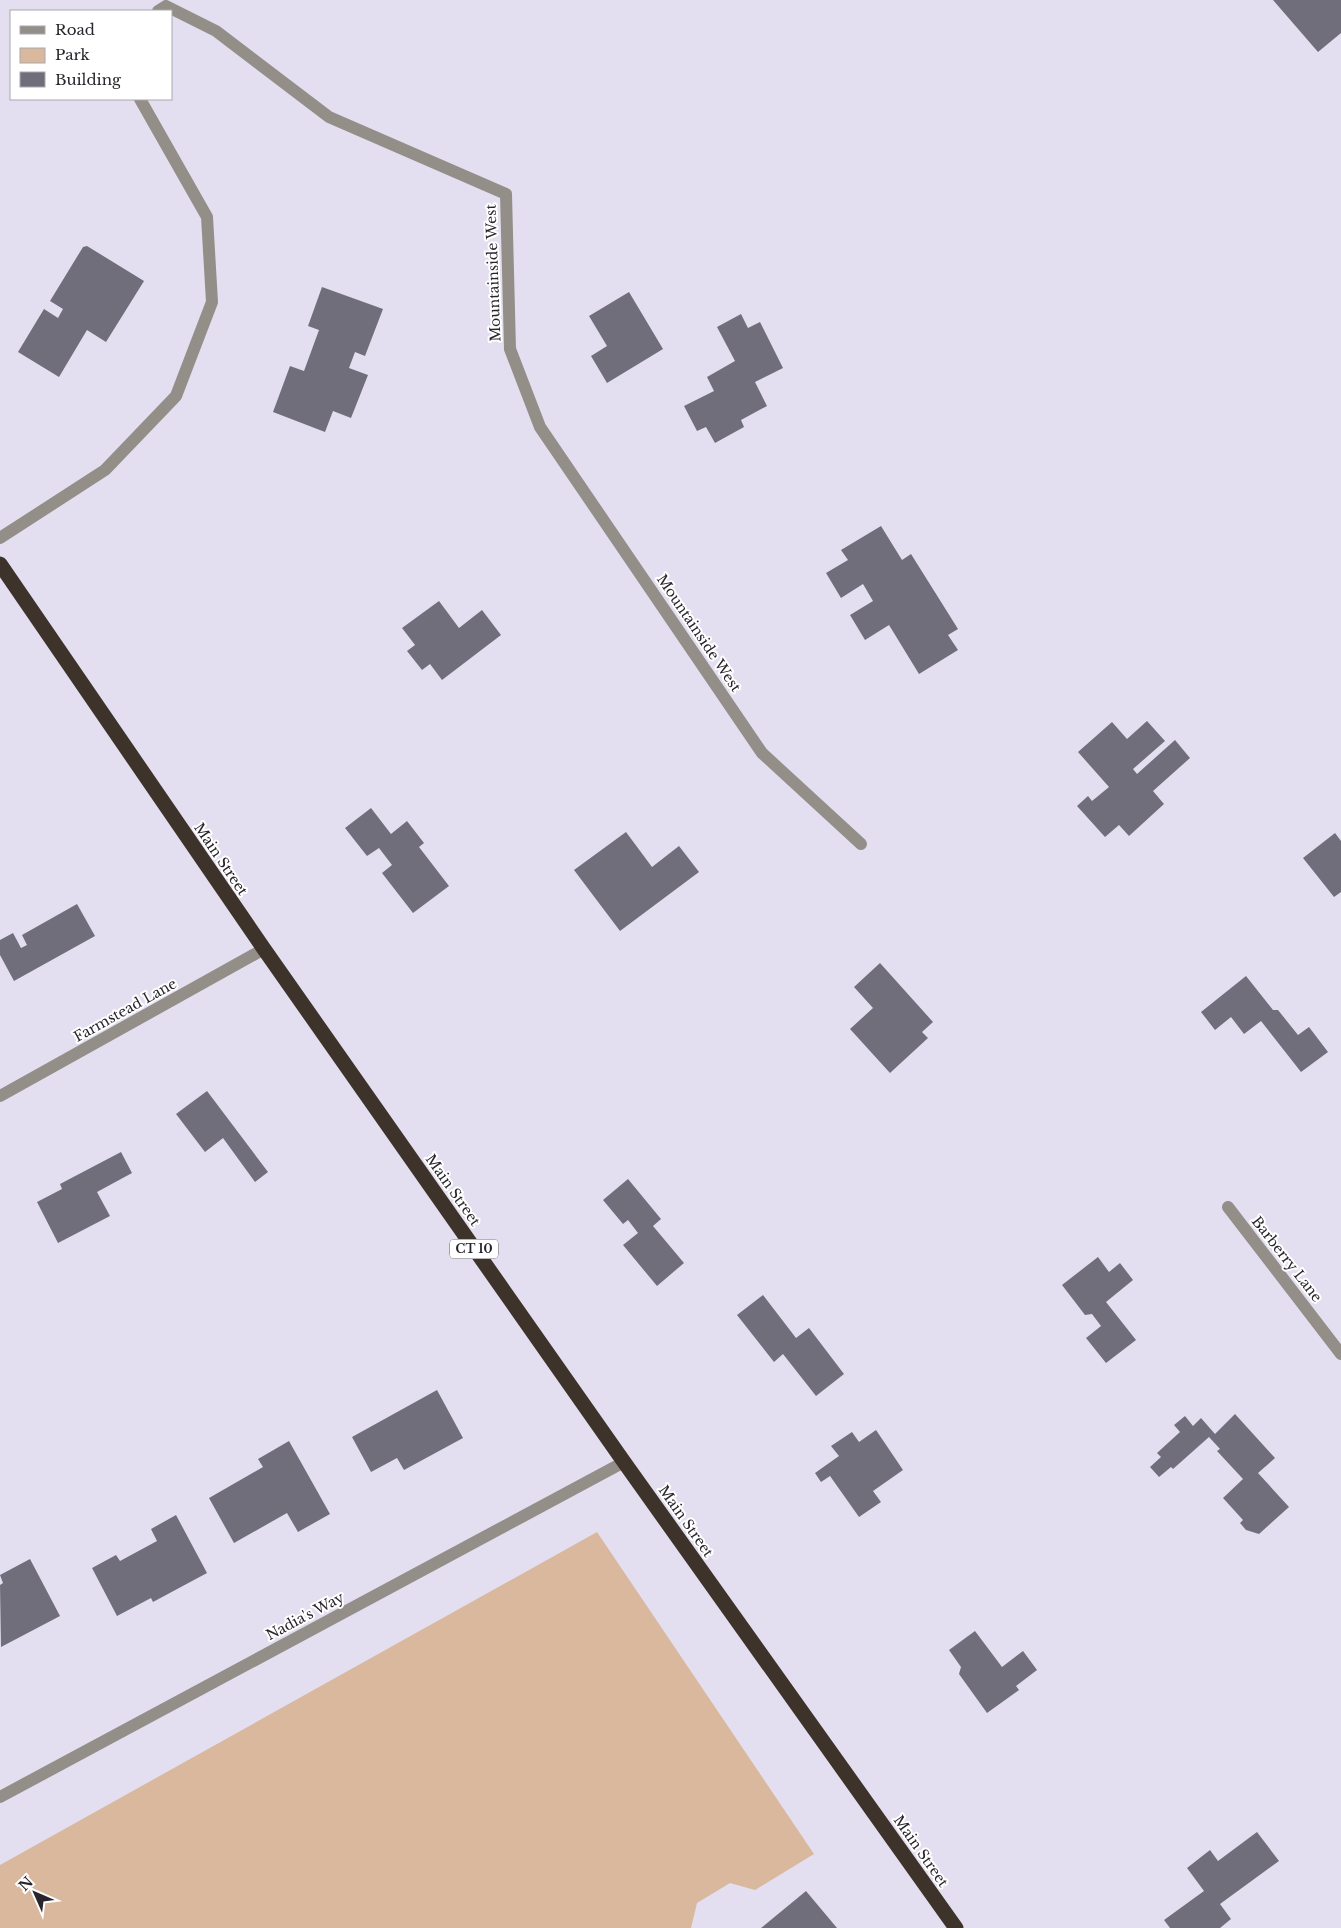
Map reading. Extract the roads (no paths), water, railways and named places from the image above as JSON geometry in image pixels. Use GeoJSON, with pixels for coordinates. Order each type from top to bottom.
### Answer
{"type":"FeatureCollection","features":[{"type":"Feature","properties":{"kind":"highway","name":"Main Street"},"geometry":{"type":"LineString","coordinates":[[0,564],[264,949],[624,1462],[956,1928]]}},
{"type":"Feature","properties":{"kind":"street","name":"Mountainside West"},"geometry":{"type":"LineString","coordinates":[[160,10],[166,6],[216,31],[329,117],[506,194],[510,349],[540,427],[762,753],[861,844]]}},
{"type":"Feature","properties":{"kind":"street"},"geometry":{"type":"LineString","coordinates":[[0,538],[105,470],[176,396],[212,302],[207,217],[141,100]]}},
{"type":"Feature","properties":{"kind":"street","name":"Farmstead Lane"},"geometry":{"type":"LineString","coordinates":[[0,1096],[264,949]]}},
{"type":"Feature","properties":{"kind":"street","name":"Barberry Lane"},"geometry":{"type":"LineString","coordinates":[[1228,1207],[1341,1354]]}},
{"type":"Feature","properties":{"kind":"street","name":"Nadia's Way"},"geometry":{"type":"LineString","coordinates":[[0,1797],[624,1462]]}}]}
